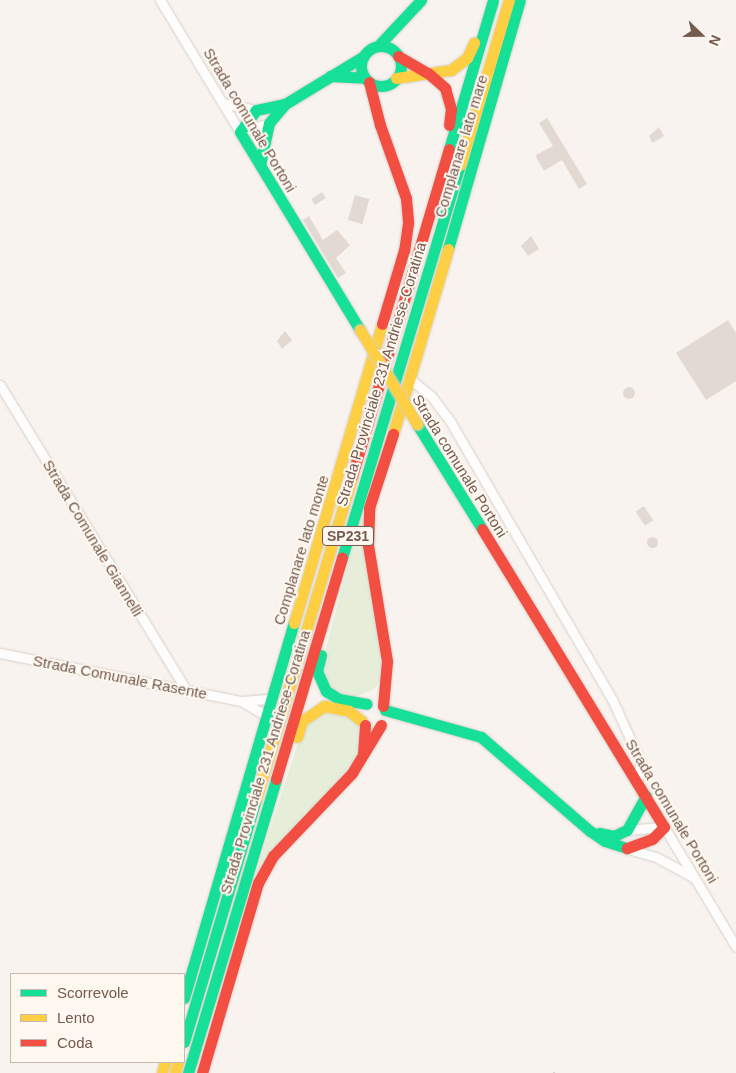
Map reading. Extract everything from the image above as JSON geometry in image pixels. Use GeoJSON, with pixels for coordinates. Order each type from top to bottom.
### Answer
{"type":"FeatureCollection","features":[{"type":"Feature","properties":{"kind":"main road"},"geometry":{"type":"LineString","coordinates":[[260,165],[269,123],[285,104],[378,46],[421,0]]}},
{"type":"Feature","properties":{"kind":"main road"},"geometry":{"type":"LineString","coordinates":[[330,76],[367,80],[378,86],[428,73],[451,70],[467,58],[487,0]]}},
{"type":"Feature","properties":{"kind":"main road","name":"Strada Provinciale 231 Andriese-Coratina"},"geometry":{"type":"LineString","coordinates":[[185,1039],[493,0]]}},
{"type":"Feature","properties":{"kind":"main road","name":"Strada Provinciale 231 Andriese-Coratina"},"geometry":{"type":"LineString","coordinates":[[188,1073],[509,0]]}},
{"type":"Feature","properties":{"kind":"main road","name":"Complanare lato mare"},"geometry":{"type":"LineString","coordinates":[[384,708],[387,661],[368,545],[368,516],[410,379],[520,0]]}},
{"type":"Feature","properties":{"kind":"main road"},"geometry":{"type":"LineString","coordinates":[[377,109],[400,67],[397,55],[401,23]]}},
{"type":"Feature","properties":{"kind":"main road"},"geometry":{"type":"LineString","coordinates":[[378,46],[388,48],[428,73],[445,88],[451,109],[430,213]]}},
{"type":"Feature","properties":{"kind":"main road"},"geometry":{"type":"LineString","coordinates":[[364,56],[362,70],[367,80]]}},
{"type":"Feature","properties":{"kind":"main road","name":"Complanare lato monte"},"geometry":{"type":"LineString","coordinates":[[185,995],[393,296],[407,238],[406,198],[380,125],[377,109],[367,80]]}},
{"type":"Feature","properties":{"kind":"main road"},"geometry":{"type":"LineString","coordinates":[[240,132],[256,110],[285,104]]}},
{"type":"Feature","properties":{"kind":"main road","name":"Strada comunale Portoni"},"geometry":{"type":"LineString","coordinates":[[240,132],[664,827]]}},
{"type":"Feature","properties":{"kind":"main road"},"geometry":{"type":"LineString","coordinates":[[335,578],[335,604],[317,671],[319,681],[326,692],[339,699],[369,703],[416,721],[465,730],[481,737],[590,831],[628,848],[652,839],[664,827]]}},
{"type":"Feature","properties":{"kind":"main road"},"geometry":{"type":"LineString","coordinates":[[363,756],[362,710],[386,680]]}},
{"type":"Feature","properties":{"kind":"main road"},"geometry":{"type":"LineString","coordinates":[[268,802],[282,784],[302,721],[313,710],[338,707],[374,728],[382,725],[416,721]]}},
{"type":"Feature","properties":{"kind":"main road"},"geometry":{"type":"LineString","coordinates":[[202,1073],[258,883],[274,856],[352,773],[382,725],[384,708]]}},
{"type":"Feature","properties":{"kind":"main road"},"geometry":{"type":"LineString","coordinates":[[590,831],[614,836],[627,830],[646,796]]}},
{"type":"Feature","properties":{"kind":"street","name":"Strada comunale Portoni"},"geometry":{"type":"LineString","coordinates":[[160,0],[240,132]]}},
{"type":"Feature","properties":{"kind":"street"},"geometry":{"type":"LineString","coordinates":[[223,103],[256,110]]}},
{"type":"Feature","properties":{"kind":"street"},"geometry":{"type":"LineString","coordinates":[[240,132],[269,123]]}},
{"type":"Feature","properties":{"kind":"street"},"geometry":{"type":"LineString","coordinates":[[410,379],[432,397],[450,420],[612,699],[641,763],[637,780]]}},
{"type":"Feature","properties":{"kind":"street","name":"Strada Comunale Giannelli"},"geometry":{"type":"LineString","coordinates":[[0,385],[187,691]]}},
{"type":"Feature","properties":{"kind":"street","name":"Strada Comunale Rasente"},"geometry":{"type":"LineString","coordinates":[[0,653],[241,701]]}},
{"type":"Feature","properties":{"kind":"street"},"geometry":{"type":"LineString","coordinates":[[241,701],[272,699]]}},
{"type":"Feature","properties":{"kind":"street"},"geometry":{"type":"LineString","coordinates":[[241,701],[267,716]]}},
{"type":"Feature","properties":{"kind":"street","name":"Strada comunale Portoni"},"geometry":{"type":"LineString","coordinates":[[664,827],[736,947]]}},
{"type":"Feature","properties":{"kind":"street"},"geometry":{"type":"LineString","coordinates":[[627,830],[664,827]]}},
{"type":"Feature","properties":{"kind":"street"},"geometry":{"type":"LineString","coordinates":[[628,848],[656,858],[694,877]]}},
{"type":"Feature","properties":{"kind":"green space"},"geometry":{"type":"Polygon","coordinates":[[[363,507],[364,548],[383,661],[381,680],[374,689],[352,698],[328,687],[323,660],[363,507]]]}},
{"type":"Feature","properties":{"kind":"green space"},"geometry":{"type":"Polygon","coordinates":[[[321,713],[348,717],[359,727],[358,756],[253,882],[301,734],[309,721],[321,713]]]}},
{"type":"Feature","properties":{"kind":"building"},"geometry":{"type":"Polygon","coordinates":[[[547,118],[587,184],[579,189],[562,160],[544,171],[537,159],[536,155],[553,146],[539,123],[547,118]]]}},
{"type":"Feature","properties":{"kind":"building"},"geometry":{"type":"Polygon","coordinates":[[[659,127],[664,136],[652,143],[649,136],[659,127]]]}},
{"type":"Feature","properties":{"kind":"building"},"geometry":{"type":"Polygon","coordinates":[[[322,192],[326,198],[315,205],[311,199],[322,192]]]}},
{"type":"Feature","properties":{"kind":"building"},"geometry":{"type":"Polygon","coordinates":[[[355,195],[369,199],[362,224],[348,220],[355,195]]]}},
{"type":"Feature","properties":{"kind":"building"},"geometry":{"type":"Polygon","coordinates":[[[309,216],[323,240],[337,230],[350,245],[336,258],[346,273],[338,278],[303,220],[309,216]]]}},
{"type":"Feature","properties":{"kind":"building"},"geometry":{"type":"Polygon","coordinates":[[[531,236],[539,249],[528,256],[521,246],[531,236]]]}},
{"type":"Feature","properties":{"kind":"building"},"geometry":{"type":"Polygon","coordinates":[[[728,320],[736,333],[736,381],[706,400],[676,353],[728,320]]]}},
{"type":"Feature","properties":{"kind":"building"},"geometry":{"type":"Polygon","coordinates":[[[285,331],[292,340],[282,349],[277,341],[285,331]]]}},
{"type":"Feature","properties":{"kind":"building"},"geometry":{"type":"Polygon","coordinates":[[[629,387],[635,393],[629,399],[623,393],[629,387]]]}},
{"type":"Feature","properties":{"kind":"building"},"geometry":{"type":"Polygon","coordinates":[[[644,506],[653,520],[645,526],[636,511],[644,506]]]}},
{"type":"Feature","properties":{"kind":"building"},"geometry":{"type":"Polygon","coordinates":[[[650,537],[654,537],[657,542],[656,546],[650,547],[647,544],[647,540],[650,537]]]}},
{"type":"Feature","properties":{"kind":"traffic: fast"},"geometry":{"type":"LineString","coordinates":[[378,46],[421,0]]}},
{"type":"Feature","properties":{"kind":"traffic: fast"},"geometry":{"type":"LineString","coordinates":[[449,149],[493,0]]}},
{"type":"Feature","properties":{"kind":"traffic: fast"},"geometry":{"type":"LineString","coordinates":[[448,249],[520,0]]}},
{"type":"Feature","properties":{"kind":"traffic: fast"},"geometry":{"type":"LineString","coordinates":[[381,46],[395,52],[401,66],[395,80],[381,86],[367,80],[361,66],[367,52],[381,46]]}},
{"type":"Feature","properties":{"kind":"traffic: fast"},"geometry":{"type":"LineString","coordinates":[[260,165],[269,123],[285,104],[364,56]]}},
{"type":"Feature","properties":{"kind":"traffic: fast"},"geometry":{"type":"LineString","coordinates":[[330,76],[365,78]]}},
{"type":"Feature","properties":{"kind":"traffic: fast"},"geometry":{"type":"LineString","coordinates":[[285,104],[256,110],[240,132],[360,330]]}},
{"type":"Feature","properties":{"kind":"traffic: fast"},"geometry":{"type":"LineString","coordinates":[[342,558],[460,165]]}},
{"type":"Feature","properties":{"kind":"traffic: fast"},"geometry":{"type":"LineString","coordinates":[[417,424],[482,529]]}},
{"type":"Feature","properties":{"kind":"traffic: fast"},"geometry":{"type":"LineString","coordinates":[[185,995],[294,623]]}},
{"type":"Feature","properties":{"kind":"traffic: fast"},"geometry":{"type":"LineString","coordinates":[[321,655],[317,671],[326,691],[339,699],[367,704]]}},
{"type":"Feature","properties":{"kind":"traffic: fast"},"geometry":{"type":"LineString","coordinates":[[385,710],[481,737],[590,831],[605,841],[627,848]]}},
{"type":"Feature","properties":{"kind":"traffic: fast"},"geometry":{"type":"LineString","coordinates":[[188,1073],[276,779]]}},
{"type":"Feature","properties":{"kind":"traffic: fast"},"geometry":{"type":"LineString","coordinates":[[599,833],[614,836],[627,830],[646,796]]}},
{"type":"Feature","properties":{"kind":"traffic: fast"},"geometry":{"type":"LineString","coordinates":[[185,1039],[256,799]]}},
{"type":"Feature","properties":{"kind":"traffic: slow"},"geometry":{"type":"LineString","coordinates":[[460,165],[509,0]]}},
{"type":"Feature","properties":{"kind":"traffic: slow"},"geometry":{"type":"LineString","coordinates":[[396,78],[451,70],[467,58],[474,43]]}},
{"type":"Feature","properties":{"kind":"traffic: slow"},"geometry":{"type":"LineString","coordinates":[[393,434],[448,249]]}},
{"type":"Feature","properties":{"kind":"traffic: slow"},"geometry":{"type":"LineString","coordinates":[[294,623],[382,324]]}},
{"type":"Feature","properties":{"kind":"traffic: slow"},"geometry":{"type":"LineString","coordinates":[[360,330],[417,424]]}},
{"type":"Feature","properties":{"kind":"traffic: slow"},"geometry":{"type":"LineString","coordinates":[[256,799],[352,476]]}},
{"type":"Feature","properties":{"kind":"traffic: slow"},"geometry":{"type":"LineString","coordinates":[[297,737],[302,721],[324,706],[349,711],[362,721]]}},
{"type":"Feature","properties":{"kind":"traffic: slow"},"geometry":{"type":"LineString","coordinates":[[162,1073],[165,1063]]}},
{"type":"Feature","properties":{"kind":"traffic: slow"},"geometry":{"type":"LineString","coordinates":[[175,1073],[178,1063]]}},
{"type":"Feature","properties":{"kind":"traffic: jam"},"geometry":{"type":"LineString","coordinates":[[398,56],[428,73],[445,88],[451,109],[449,125]]}},
{"type":"Feature","properties":{"kind":"traffic: jam"},"geometry":{"type":"LineString","coordinates":[[369,82],[380,125],[406,198],[408,223],[404,250],[382,324]]}},
{"type":"Feature","properties":{"kind":"traffic: jam"},"geometry":{"type":"LineString","coordinates":[[352,476],[449,149]]}},
{"type":"Feature","properties":{"kind":"traffic: jam"},"geometry":{"type":"LineString","coordinates":[[383,706],[387,661],[368,545],[369,508],[393,434]]}},
{"type":"Feature","properties":{"kind":"traffic: jam"},"geometry":{"type":"LineString","coordinates":[[482,529],[664,827],[652,839],[627,848]]}},
{"type":"Feature","properties":{"kind":"traffic: jam"},"geometry":{"type":"LineString","coordinates":[[276,779],[342,558]]}},
{"type":"Feature","properties":{"kind":"traffic: jam"},"geometry":{"type":"LineString","coordinates":[[363,754],[365,725]]}},
{"type":"Feature","properties":{"kind":"traffic: jam"},"geometry":{"type":"LineString","coordinates":[[202,1073],[258,883],[273,856],[352,773],[381,725]]}}]}
